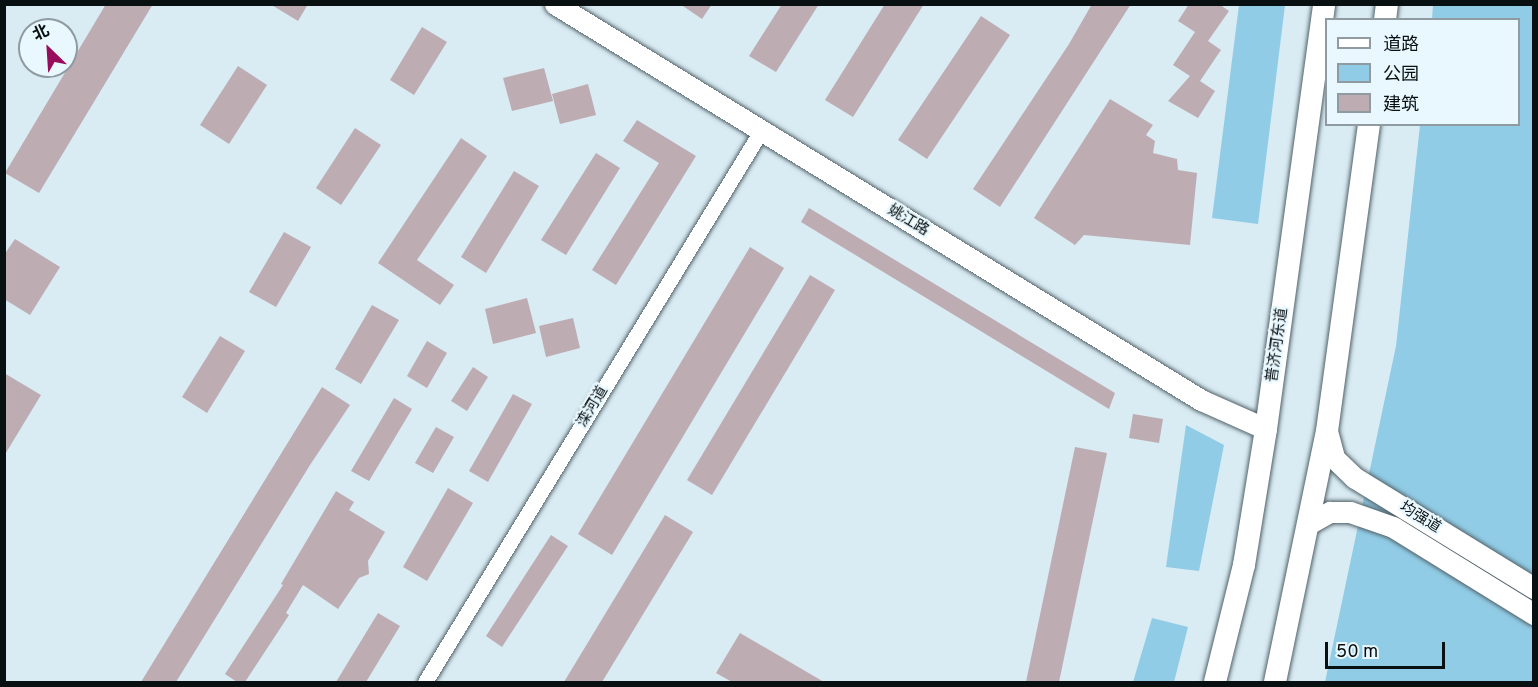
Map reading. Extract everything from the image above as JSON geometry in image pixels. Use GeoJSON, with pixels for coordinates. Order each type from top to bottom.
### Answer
{"type":"FeatureCollection","features":[{"type":"Feature","properties":{"kind":"main road","name":"普济河东道"},"geometry":{"type":"LineString","coordinates":[[1215,682],[1244,566],[1266,429],[1324,4]]}},
{"type":"Feature","properties":{"kind":"main road"},"geometry":{"type":"LineString","coordinates":[[1275,682],[1327,431],[1369,126]]}},
{"type":"Feature","properties":{"kind":"street","name":"姚江路"},"geometry":{"type":"LineString","coordinates":[[555,4],[1200,400],[1266,429]]}},
{"type":"Feature","properties":{"kind":"street","name":"滦河道"},"geometry":{"type":"LineString","coordinates":[[425,682],[761,131]]}},
{"type":"Feature","properties":{"kind":"street","name":"均强道"},"geometry":{"type":"LineString","coordinates":[[1327,431],[1335,458],[1355,478],[1533,588]]}},
{"type":"Feature","properties":{"kind":"street","name":"均强道"},"geometry":{"type":"LineString","coordinates":[[1308,524],[1330,512],[1350,512],[1393,527],[1533,614]]}},
{"type":"Feature","properties":{"kind":"green space"},"geometry":{"type":"Polygon","coordinates":[[[1239,5],[1285,5],[1258,224],[1212,218],[1239,5]]]}},
{"type":"Feature","properties":{"kind":"green space"},"geometry":{"type":"Polygon","coordinates":[[[1433,5],[1533,5],[1533,682],[1325,682],[1396,346],[1420,126],[1520,126],[1520,18],[1432,18],[1433,5]]]}},
{"type":"Feature","properties":{"kind":"green space"},"geometry":{"type":"Polygon","coordinates":[[[1186,425],[1224,445],[1199,571],[1166,567],[1186,425]]]}},
{"type":"Feature","properties":{"kind":"green space"},"geometry":{"type":"Polygon","coordinates":[[[1152,618],[1188,627],[1174,682],[1133,682],[1152,618]]]}},
{"type":"Feature","properties":{"kind":"building"},"geometry":{"type":"Polygon","coordinates":[[[106,4],[153,4],[39,193],[5,173],[62,78],[78,78],[78,51],[106,4]]]}},
{"type":"Feature","properties":{"kind":"building"},"geometry":{"type":"Polygon","coordinates":[[[270,4],[308,4],[298,21],[270,4]]]}},
{"type":"Feature","properties":{"kind":"building"},"geometry":{"type":"Polygon","coordinates":[[[680,4],[712,4],[702,19],[680,4]]]}},
{"type":"Feature","properties":{"kind":"building"},"geometry":{"type":"Polygon","coordinates":[[[782,4],[819,4],[776,72],[749,56],[782,4]]]}},
{"type":"Feature","properties":{"kind":"building"},"geometry":{"type":"Polygon","coordinates":[[[885,4],[924,4],[853,117],[825,100],[885,4]]]}},
{"type":"Feature","properties":{"kind":"building"},"geometry":{"type":"Polygon","coordinates":[[[1092,4],[1131,4],[1000,207],[973,189],[1069,44],[1092,4]]]}},
{"type":"Feature","properties":{"kind":"building"},"geometry":{"type":"Polygon","coordinates":[[[1189,4],[1219,4],[1229,11],[1208,41],[1221,50],[1200,81],[1215,91],[1198,118],[1168,101],[1190,76],[1173,65],[1195,32],[1178,21],[1189,4]]]}},
{"type":"Feature","properties":{"kind":"building"},"geometry":{"type":"Polygon","coordinates":[[[981,16],[1010,35],[927,159],[898,140],[981,16]]]}},
{"type":"Feature","properties":{"kind":"building"},"geometry":{"type":"Polygon","coordinates":[[[422,27],[447,42],[414,95],[390,80],[422,27]]]}},
{"type":"Feature","properties":{"kind":"building"},"geometry":{"type":"Polygon","coordinates":[[[238,66],[267,85],[229,144],[200,125],[238,66]]]}},
{"type":"Feature","properties":{"kind":"building"},"geometry":{"type":"Polygon","coordinates":[[[544,68],[553,101],[512,111],[503,78],[544,68]]]}},
{"type":"Feature","properties":{"kind":"building"},"geometry":{"type":"Polygon","coordinates":[[[588,84],[596,115],[560,124],[552,94],[588,84]]]}},
{"type":"Feature","properties":{"kind":"building"},"geometry":{"type":"Polygon","coordinates":[[[1110,99],[1153,125],[1146,135],[1155,141],[1153,153],[1177,159],[1178,170],[1197,173],[1190,245],[1084,235],[1075,245],[1034,218],[1110,99]]]}},
{"type":"Feature","properties":{"kind":"building"},"geometry":{"type":"Polygon","coordinates":[[[637,120],[696,156],[616,285],[592,270],[659,163],[623,141],[637,120]]]}},
{"type":"Feature","properties":{"kind":"building"},"geometry":{"type":"Polygon","coordinates":[[[355,128],[381,145],[341,205],[316,188],[355,128]]]}},
{"type":"Feature","properties":{"kind":"building"},"geometry":{"type":"Polygon","coordinates":[[[461,138],[487,156],[417,260],[454,285],[440,305],[378,263],[461,138]]]}},
{"type":"Feature","properties":{"kind":"building"},"geometry":{"type":"Polygon","coordinates":[[[596,153],[620,168],[566,255],[541,240],[596,153]]]}},
{"type":"Feature","properties":{"kind":"building"},"geometry":{"type":"Polygon","coordinates":[[[514,171],[539,186],[486,273],[461,257],[514,171]]]}},
{"type":"Feature","properties":{"kind":"building"},"geometry":{"type":"Polygon","coordinates":[[[809,208],[1115,393],[1109,409],[801,222],[809,208]]]}},
{"type":"Feature","properties":{"kind":"building"},"geometry":{"type":"Polygon","coordinates":[[[284,232],[311,247],[276,307],[249,292],[284,232]]]}},
{"type":"Feature","properties":{"kind":"building"},"geometry":{"type":"Polygon","coordinates":[[[15,239],[60,267],[30,315],[4,299],[4,255],[15,239]]]}},
{"type":"Feature","properties":{"kind":"building"},"geometry":{"type":"Polygon","coordinates":[[[750,247],[784,268],[612,555],[578,534],[750,247]]]}},
{"type":"Feature","properties":{"kind":"building"},"geometry":{"type":"Polygon","coordinates":[[[810,275],[835,290],[712,495],[687,480],[810,275]]]}},
{"type":"Feature","properties":{"kind":"building"},"geometry":{"type":"Polygon","coordinates":[[[527,298],[536,333],[493,344],[485,309],[527,298]]]}},
{"type":"Feature","properties":{"kind":"building"},"geometry":{"type":"Polygon","coordinates":[[[372,305],[399,320],[361,384],[335,369],[372,305]]]}},
{"type":"Feature","properties":{"kind":"building"},"geometry":{"type":"Polygon","coordinates":[[[573,318],[580,348],[546,357],[539,326],[573,318]]]}},
{"type":"Feature","properties":{"kind":"building"},"geometry":{"type":"Polygon","coordinates":[[[220,336],[245,351],[207,413],[182,397],[220,336]]]}},
{"type":"Feature","properties":{"kind":"building"},"geometry":{"type":"Polygon","coordinates":[[[427,341],[447,353],[427,388],[407,376],[427,341]]]}},
{"type":"Feature","properties":{"kind":"building"},"geometry":{"type":"Polygon","coordinates":[[[473,367],[488,377],[467,411],[451,401],[473,367]]]}},
{"type":"Feature","properties":{"kind":"building"},"geometry":{"type":"Polygon","coordinates":[[[4,373],[41,395],[4,456],[4,373]]]}},
{"type":"Feature","properties":{"kind":"building"},"geometry":{"type":"Polygon","coordinates":[[[322,387],[350,405],[310,465],[176,682],[141,682],[322,387]]]}},
{"type":"Feature","properties":{"kind":"building"},"geometry":{"type":"Polygon","coordinates":[[[513,394],[532,404],[488,482],[469,471],[513,394]]]}},
{"type":"Feature","properties":{"kind":"building"},"geometry":{"type":"Polygon","coordinates":[[[394,398],[412,409],[369,481],[351,471],[394,398]]]}},
{"type":"Feature","properties":{"kind":"building"},"geometry":{"type":"Polygon","coordinates":[[[1133,414],[1163,419],[1159,443],[1129,438],[1133,414]]]}},
{"type":"Feature","properties":{"kind":"building"},"geometry":{"type":"Polygon","coordinates":[[[436,427],[454,437],[433,473],[415,463],[436,427]]]}},
{"type":"Feature","properties":{"kind":"building"},"geometry":{"type":"Polygon","coordinates":[[[1075,447],[1107,453],[1059,682],[1026,682],[1075,447]]]}},
{"type":"Feature","properties":{"kind":"building"},"geometry":{"type":"Polygon","coordinates":[[[448,488],[473,503],[427,581],[403,567],[448,488]]]}},
{"type":"Feature","properties":{"kind":"building"},"geometry":{"type":"Polygon","coordinates":[[[336,491],[354,502],[349,510],[385,532],[368,561],[369,574],[359,578],[338,609],[303,585],[286,613],[289,615],[245,682],[237,682],[225,674],[283,585],[281,584],[336,491]]]}},
{"type":"Feature","properties":{"kind":"building"},"geometry":{"type":"Polygon","coordinates":[[[665,515],[693,532],[602,682],[564,682],[665,515]]]}},
{"type":"Feature","properties":{"kind":"building"},"geometry":{"type":"Polygon","coordinates":[[[551,535],[568,546],[502,647],[486,636],[551,535]]]}},
{"type":"Feature","properties":{"kind":"building"},"geometry":{"type":"Polygon","coordinates":[[[378,613],[400,626],[366,682],[336,682],[378,613]]]}},
{"type":"Feature","properties":{"kind":"building"},"geometry":{"type":"Polygon","coordinates":[[[740,633],[824,682],[732,682],[716,673],[740,633]]]}}]}
